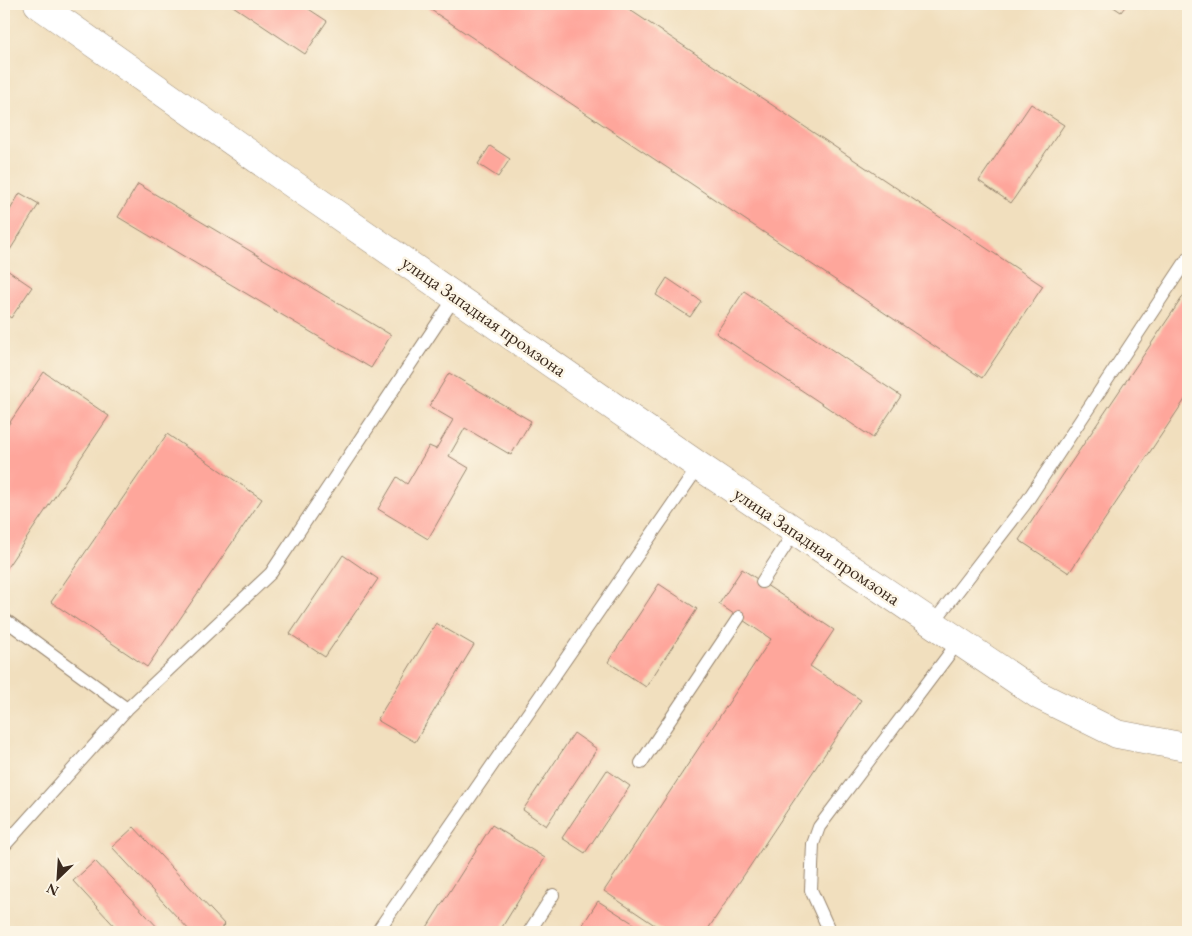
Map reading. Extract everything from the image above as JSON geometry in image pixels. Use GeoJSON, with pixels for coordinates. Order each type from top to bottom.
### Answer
{"type":"FeatureCollection","features":[{"type":"Feature","properties":{"kind":"street","name":"улица Западная промзона"},"geometry":{"type":"LineString","coordinates":[[38,4],[277,173],[699,466],[1040,696],[1117,734],[1180,746],[1188,745]]}},
{"type":"Feature","properties":{"kind":"lane"},"geometry":{"type":"LineString","coordinates":[[933,623],[1024,504],[1188,258]]}},
{"type":"Feature","properties":{"kind":"lane"},"geometry":{"type":"LineString","coordinates":[[4,846],[127,709],[271,573],[455,296]]}},
{"type":"Feature","properties":{"kind":"lane"},"geometry":{"type":"LineString","coordinates":[[377,932],[699,466]]}},
{"type":"Feature","properties":{"kind":"lane"},"geometry":{"type":"LineString","coordinates":[[762,582],[795,531]]}},
{"type":"Feature","properties":{"kind":"lane"},"geometry":{"type":"LineString","coordinates":[[642,763],[738,617]]}},
{"type":"Feature","properties":{"kind":"lane"},"geometry":{"type":"LineString","coordinates":[[4,619],[127,709]]}},
{"type":"Feature","properties":{"kind":"lane"},"geometry":{"type":"LineString","coordinates":[[830,932],[811,890],[813,844],[819,827],[959,641]]}},
{"type":"Feature","properties":{"kind":"lane"},"geometry":{"type":"LineString","coordinates":[[529,932],[553,894]]}},
{"type":"Feature","properties":{"kind":"building"},"geometry":{"type":"Polygon","coordinates":[[[230,4],[301,4],[327,21],[305,54],[230,4]]]}},
{"type":"Feature","properties":{"kind":"building"},"geometry":{"type":"Polygon","coordinates":[[[422,4],[621,4],[1043,286],[982,378],[422,4]]]}},
{"type":"Feature","properties":{"kind":"building"},"geometry":{"type":"Polygon","coordinates":[[[1109,4],[1127,4],[1121,12],[1109,4]]]}},
{"type":"Feature","properties":{"kind":"building"},"geometry":{"type":"Polygon","coordinates":[[[1031,104],[1064,125],[1011,203],[979,181],[1031,104]]]}},
{"type":"Feature","properties":{"kind":"building"},"geometry":{"type":"Polygon","coordinates":[[[490,146],[510,159],[498,177],[478,164],[490,146]]]}},
{"type":"Feature","properties":{"kind":"building"},"geometry":{"type":"Polygon","coordinates":[[[138,184],[391,335],[371,368],[118,217],[138,184]]]}},
{"type":"Feature","properties":{"kind":"building"},"geometry":{"type":"Polygon","coordinates":[[[20,193],[39,204],[10,250],[4,246],[4,220],[20,193]]]}},
{"type":"Feature","properties":{"kind":"building"},"geometry":{"type":"Polygon","coordinates":[[[4,268],[32,287],[11,318],[4,313],[4,268]]]}},
{"type":"Feature","properties":{"kind":"building"},"geometry":{"type":"Polygon","coordinates":[[[667,278],[701,301],[690,317],[656,295],[667,278]]]}},
{"type":"Feature","properties":{"kind":"building"},"geometry":{"type":"Polygon","coordinates":[[[1188,289],[1188,395],[1069,573],[1019,540],[1188,289]]]}},
{"type":"Feature","properties":{"kind":"building"},"geometry":{"type":"Polygon","coordinates":[[[744,291],[901,396],[873,438],[716,333],[744,291]]]}},
{"type":"Feature","properties":{"kind":"building"},"geometry":{"type":"Polygon","coordinates":[[[44,372],[109,416],[4,572],[4,431],[44,372]]]}},
{"type":"Feature","properties":{"kind":"building"},"geometry":{"type":"Polygon","coordinates":[[[449,373],[531,421],[511,455],[465,428],[449,456],[469,468],[428,539],[378,509],[397,477],[407,484],[429,446],[436,449],[453,420],[429,406],[449,373]]]}},
{"type":"Feature","properties":{"kind":"building"},"geometry":{"type":"Polygon","coordinates":[[[167,434],[262,499],[147,667],[51,602],[167,434]]]}},
{"type":"Feature","properties":{"kind":"building"},"geometry":{"type":"Polygon","coordinates":[[[343,555],[378,579],[325,657],[290,634],[343,555]]]}},
{"type":"Feature","properties":{"kind":"building"},"geometry":{"type":"Polygon","coordinates":[[[742,569],[834,630],[810,666],[861,700],[706,932],[665,932],[604,891],[771,639],[719,604],[742,569]]]}},
{"type":"Feature","properties":{"kind":"building"},"geometry":{"type":"Polygon","coordinates":[[[659,584],[697,609],[646,687],[608,662],[659,584]]]}},
{"type":"Feature","properties":{"kind":"building"},"geometry":{"type":"Polygon","coordinates":[[[436,623],[474,645],[415,742],[377,720],[436,623]]]}},
{"type":"Feature","properties":{"kind":"building"},"geometry":{"type":"Polygon","coordinates":[[[574,733],[597,749],[546,826],[523,810],[574,733]]]}},
{"type":"Feature","properties":{"kind":"building"},"geometry":{"type":"Polygon","coordinates":[[[607,770],[630,786],[585,853],[562,838],[607,770]]]}},
{"type":"Feature","properties":{"kind":"building"},"geometry":{"type":"Polygon","coordinates":[[[492,825],[545,858],[499,932],[424,932],[492,825]]]}},
{"type":"Feature","properties":{"kind":"building"},"geometry":{"type":"Polygon","coordinates":[[[134,827],[225,925],[217,932],[191,932],[112,847],[134,827]]]}},
{"type":"Feature","properties":{"kind":"building"},"geometry":{"type":"Polygon","coordinates":[[[95,861],[162,932],[120,932],[73,881],[95,861]]]}},
{"type":"Feature","properties":{"kind":"building"},"geometry":{"type":"Polygon","coordinates":[[[598,901],[647,932],[578,932],[598,901]]]}}]}
